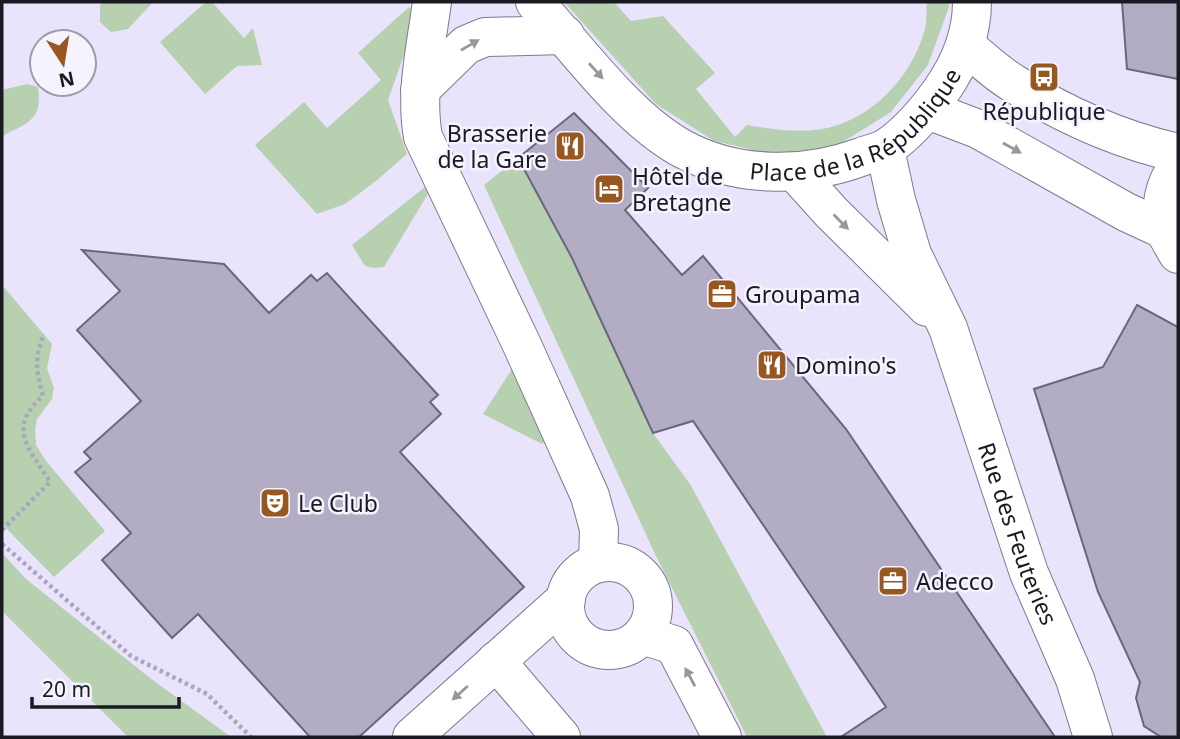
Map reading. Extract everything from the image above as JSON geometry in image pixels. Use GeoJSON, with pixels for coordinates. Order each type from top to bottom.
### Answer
{"type":"FeatureCollection","features":[{"type":"Feature","properties":{"kind":"main road"},"geometry":{"type":"LineString","coordinates":[[432,2],[420,90],[419,113],[423,137],[590,496],[599,530],[598,563]]}},
{"type":"Feature","properties":{"kind":"main road","name":"Place de la République"},"geometry":{"type":"LineString","coordinates":[[535,2],[635,115],[681,148],[722,165],[759,171],[796,172],[833,167],[885,149],[913,126],[928,110],[952,75],[966,46],[974,4]]}},
{"type":"Feature","properties":{"kind":"main road"},"geometry":{"type":"LineString","coordinates":[[420,90],[466,45],[485,37],[565,36]]}},
{"type":"Feature","properties":{"kind":"main road"},"geometry":{"type":"LineString","coordinates":[[966,46],[1011,82],[1060,110],[1106,132],[1178,153]]}},
{"type":"Feature","properties":{"kind":"main road"},"geometry":{"type":"LineString","coordinates":[[928,110],[978,129],[1126,212],[1172,242]]}},
{"type":"Feature","properties":{"kind":"main road","name":"Rue des Feuteries"},"geometry":{"type":"LineString","coordinates":[[885,149],[912,254],[948,328],[1029,573],[1074,679],[1093,737]]}},
{"type":"Feature","properties":{"kind":"main road"},"geometry":{"type":"LineString","coordinates":[[1172,242],[1163,209],[1166,190],[1178,167]]}},
{"type":"Feature","properties":{"kind":"main road","name":"Rue des Feuteries"},"geometry":{"type":"LineString","coordinates":[[796,172],[831,212],[948,328]]}},
{"type":"Feature","properties":{"kind":"main road"},"geometry":{"type":"LineString","coordinates":[[598,563],[625,565],[637,572],[647,582],[652,596],[650,623],[632,644],[619,649],[592,647],[580,640],[565,616],[567,589],[585,568],[598,563]]}},
{"type":"Feature","properties":{"kind":"main road"},"geometry":{"type":"LineString","coordinates":[[412,737],[566,599]]}},
{"type":"Feature","properties":{"kind":"main road"},"geometry":{"type":"LineString","coordinates":[[642,635],[674,645],[722,737]]}},
{"type":"Feature","properties":{"kind":"main road"},"geometry":{"type":"LineString","coordinates":[[496,661],[561,737]]}},
{"type":"Feature","properties":{"kind":"path"},"geometry":{"type":"LineString","coordinates":[[2,530],[50,482],[23,439],[23,422],[31,407],[43,396],[36,372],[37,353],[44,334]]}},
{"type":"Feature","properties":{"kind":"path"},"geometry":{"type":"LineString","coordinates":[[2,544],[131,656],[207,694],[251,737]]}},
{"type":"Feature","properties":{"kind":"green space"},"geometry":{"type":"Polygon","coordinates":[[[103,2],[153,2],[128,29],[111,32],[100,22],[100,5],[103,2]]]}},
{"type":"Feature","properties":{"kind":"green space"},"geometry":{"type":"Polygon","coordinates":[[[206,2],[212,2],[244,38],[253,28],[262,65],[237,66],[205,94],[160,42],[206,2]]]}},
{"type":"Feature","properties":{"kind":"green space"},"geometry":{"type":"Polygon","coordinates":[[[564,2],[614,2],[631,21],[663,16],[715,73],[696,89],[735,137],[747,125],[793,131],[827,128],[853,119],[868,110],[893,88],[913,60],[925,29],[927,2],[949,2],[949,7],[928,65],[891,112],[838,145],[776,155],[714,141],[656,104],[564,2]]]}},
{"type":"Feature","properties":{"kind":"green space"},"geometry":{"type":"Polygon","coordinates":[[[409,7],[418,15],[388,100],[407,154],[345,204],[317,214],[255,145],[304,102],[327,128],[381,80],[358,53],[409,7]]]}},
{"type":"Feature","properties":{"kind":"green space"},"geometry":{"type":"Polygon","coordinates":[[[27,84],[28,98],[39,98],[36,114],[32,119],[2,136],[2,90],[27,84]]]}},
{"type":"Feature","properties":{"kind":"green space"},"geometry":{"type":"Polygon","coordinates":[[[518,158],[572,258],[653,433],[690,484],[827,737],[747,737],[656,556],[484,185],[518,158]]]}},
{"type":"Feature","properties":{"kind":"green space"},"geometry":{"type":"Polygon","coordinates":[[[425,187],[429,192],[384,267],[365,266],[352,245],[425,187]]]}},
{"type":"Feature","properties":{"kind":"green space"},"geometry":{"type":"Polygon","coordinates":[[[2,285],[52,344],[47,368],[54,388],[52,399],[37,419],[36,445],[46,461],[105,531],[54,577],[2,524],[2,285]]]}},
{"type":"Feature","properties":{"kind":"green space"},"geometry":{"type":"Polygon","coordinates":[[[512,369],[525,381],[550,436],[542,444],[483,414],[512,369]]]}},
{"type":"Feature","properties":{"kind":"green space"},"geometry":{"type":"Polygon","coordinates":[[[2,553],[26,579],[150,678],[231,737],[128,737],[2,611],[2,553]]]}},
{"type":"Feature","properties":{"kind":"building"},"geometry":{"type":"Polygon","coordinates":[[[1122,2],[1178,2],[1178,79],[1127,69],[1122,2]]]}},
{"type":"Feature","properties":{"kind":"building"},"geometry":{"type":"Polygon","coordinates":[[[574,113],[648,188],[625,210],[682,275],[703,256],[846,429],[1055,737],[841,737],[886,707],[693,421],[653,433],[572,258],[518,158],[574,113]]]}},
{"type":"Feature","properties":{"kind":"building","name":"Le Club"},"geometry":{"type":"Polygon","coordinates":[[[82,250],[224,264],[269,313],[311,275],[317,281],[327,273],[438,395],[430,402],[441,414],[400,452],[524,587],[359,737],[310,737],[198,614],[172,638],[102,560],[131,533],[75,472],[91,459],[84,452],[141,401],[77,330],[120,291],[82,250]]]}},
{"type":"Feature","properties":{"kind":"building"},"geometry":{"type":"Polygon","coordinates":[[[1137,305],[1178,327],[1178,737],[1161,737],[1144,726],[1136,698],[1140,682],[1098,592],[1034,389],[1103,367],[1137,305]]]}},
{"type":"Feature","properties":{"kind":"place","name":"République"},"geometry":{"type":"Point","coordinates":[1044,77]}},
{"type":"Feature","properties":{"kind":"place","name":"Brasserie de la Gare"},"geometry":{"type":"Point","coordinates":[570,146]}},
{"type":"Feature","properties":{"kind":"place","name":"Hôtel de Bretagne"},"geometry":{"type":"Point","coordinates":[609,189]}},
{"type":"Feature","properties":{"kind":"place","name":"Groupama"},"geometry":{"type":"Point","coordinates":[722,294]}},
{"type":"Feature","properties":{"kind":"place","name":"Domino's"},"geometry":{"type":"Point","coordinates":[772,365]}},
{"type":"Feature","properties":{"kind":"place","name":"Le Club"},"geometry":{"type":"Point","coordinates":[275,503]}},
{"type":"Feature","properties":{"kind":"place","name":"Adecco"},"geometry":{"type":"Point","coordinates":[893,581]}}]}
